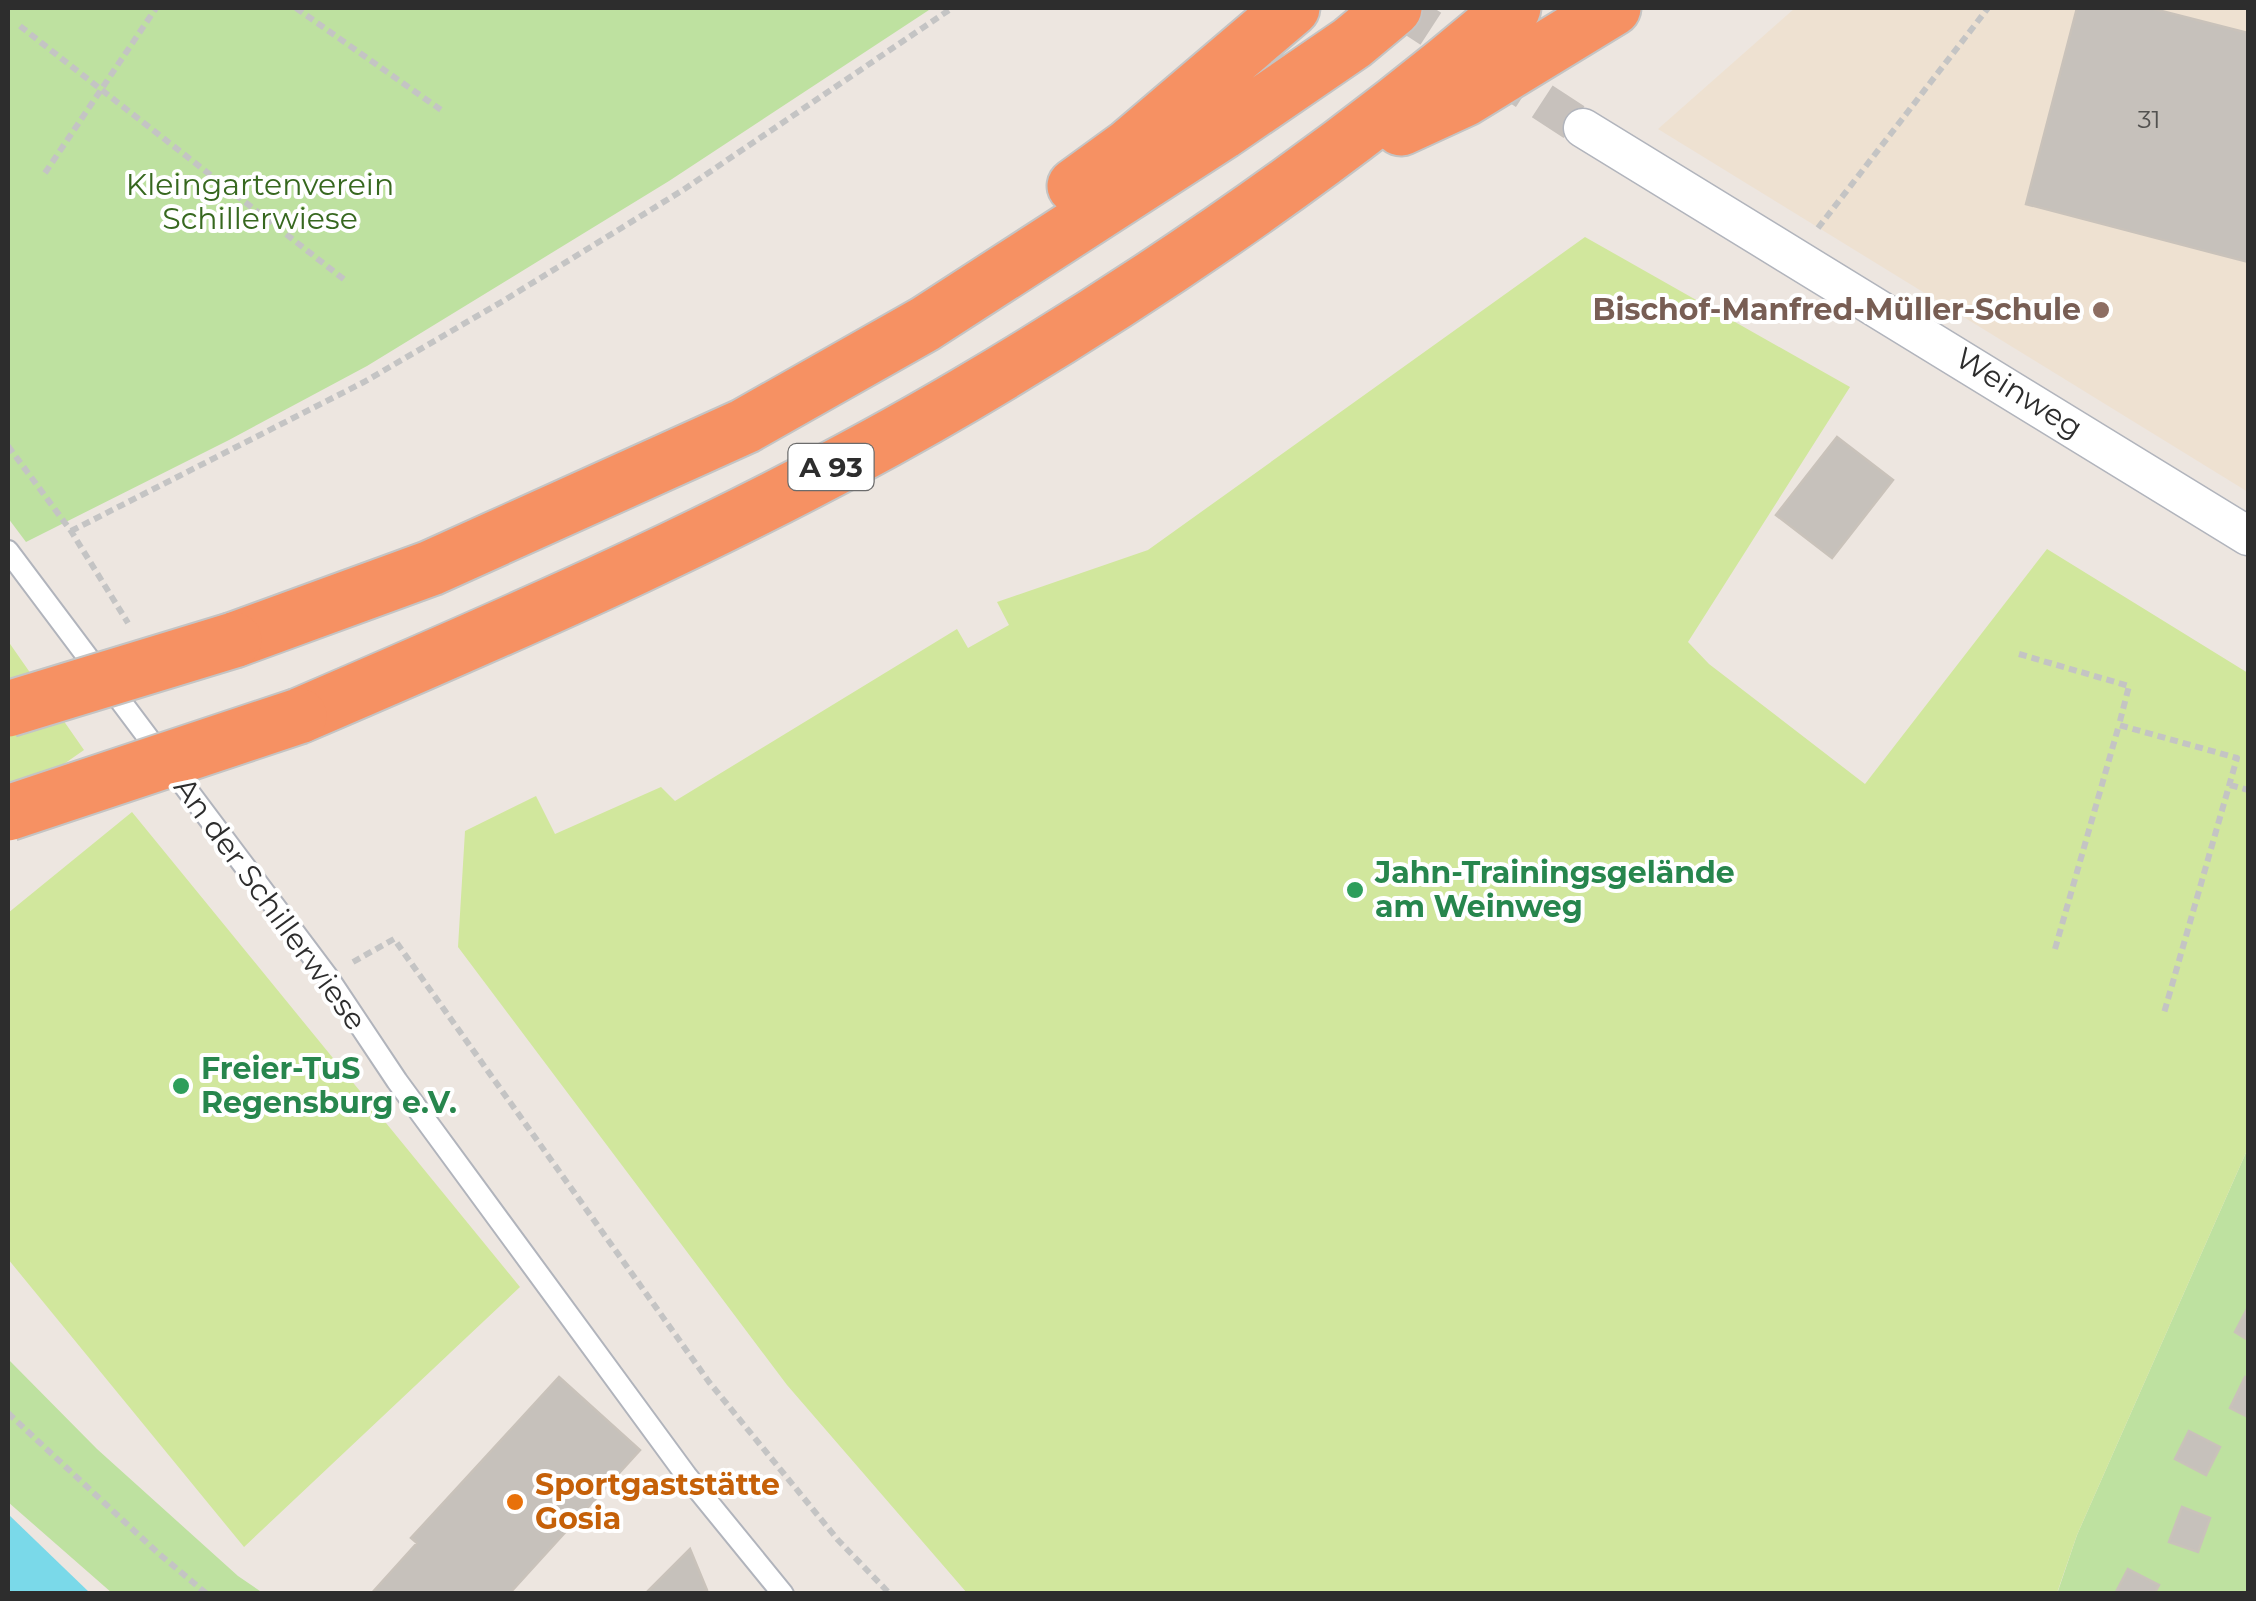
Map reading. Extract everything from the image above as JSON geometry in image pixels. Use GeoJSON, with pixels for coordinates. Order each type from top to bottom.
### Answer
{"type":"FeatureCollection","features":[{"type":"Feature","properties":{"kind":"highway"},"geometry":{"type":"LineString","coordinates":[[745,426],[1130,146],[1292,8]]}},
{"type":"Feature","properties":{"kind":"highway","name":"A 93"},"geometry":{"type":"LineString","coordinates":[[8,709],[234,640],[431,568],[745,426],[958,302],[1222,132],[1352,43],[1394,8]]}},
{"type":"Feature","properties":{"kind":"highway","name":"A 93"},"geometry":{"type":"LineString","coordinates":[[8,813],[299,716],[484,636],[654,558],[947,404],[1156,276],[1328,156],[1422,86],[1513,8]]}},
{"type":"Feature","properties":{"kind":"highway"},"geometry":{"type":"LineString","coordinates":[[1328,156],[1464,100],[1613,8]]}},
{"type":"Feature","properties":{"kind":"street","name":"Weinweg"},"geometry":{"type":"LineString","coordinates":[[1583,128],[2248,536]]}},
{"type":"Feature","properties":{"kind":"lane","name":"An der Schillerwiese"},"geometry":{"type":"LineString","coordinates":[[8,551],[327,976],[396,1081],[686,1476],[782,1594]]}},
{"type":"Feature","properties":{"kind":"path"},"geometry":{"type":"LineString","coordinates":[[45,173],[156,8]]}},
{"type":"Feature","properties":{"kind":"path"},"geometry":{"type":"LineString","coordinates":[[296,8],[444,112]]}},
{"type":"Feature","properties":{"kind":"path"},"geometry":{"type":"LineString","coordinates":[[71,531],[364,382],[503,301],[683,190],[952,8]]}},
{"type":"Feature","properties":{"kind":"path"},"geometry":{"type":"LineString","coordinates":[[1795,258],[1988,8]]}},
{"type":"Feature","properties":{"kind":"path"},"geometry":{"type":"LineString","coordinates":[[20,26],[346,281]]}},
{"type":"Feature","properties":{"kind":"path"},"geometry":{"type":"LineString","coordinates":[[2019,654],[2129,686],[2054,949]]}},
{"type":"Feature","properties":{"kind":"path"},"geometry":{"type":"LineString","coordinates":[[2119,725],[2237,758],[2164,1013]]}},
{"type":"Feature","properties":{"kind":"path"},"geometry":{"type":"LineString","coordinates":[[2230,785],[2248,790]]}},
{"type":"Feature","properties":{"kind":"path"},"geometry":{"type":"LineString","coordinates":[[327,976],[394,939],[709,1382],[838,1540],[890,1594]]}},
{"type":"Feature","properties":{"kind":"path"},"geometry":{"type":"LineString","coordinates":[[8,1413],[207,1594]]}},
{"type":"Feature","properties":{"kind":"shaded area","name":"Bischof-Manfred-Müller-Schule"},"geometry":{"type":"Polygon","coordinates":[[[1795,8],[2248,8],[2248,492],[1658,129],[1795,8]]]}},
{"type":"Feature","properties":{"kind":"green space","name":"Kleingartenverein Schillerwiese"},"geometry":{"type":"Polygon","coordinates":[[[8,8],[932,8],[669,181],[367,366],[26,542],[8,518],[8,8]]]}},
{"type":"Feature","properties":{"kind":"green space","name":"Jahn-Trainingsgelände am Weinweg"},"geometry":{"type":"Polygon","coordinates":[[[1585,237],[1850,387],[1688,642],[1709,664],[1865,784],[2047,549],[2248,673],[2248,1148],[2077,1535],[2057,1593],[967,1593],[787,1385],[458,947],[465,831],[536,796],[555,834],[661,787],[675,801],[957,629],[968,648],[1009,625],[997,602],[1148,550],[1585,237]]]}},
{"type":"Feature","properties":{"kind":"green space"},"geometry":{"type":"Polygon","coordinates":[[[8,641],[84,750],[8,803],[8,641]]]}},
{"type":"Feature","properties":{"kind":"green space","name":"Freier-TuS Regensburg e.V."},"geometry":{"type":"Polygon","coordinates":[[[132,812],[520,1287],[244,1547],[8,1259],[8,913],[132,812]]]}},
{"type":"Feature","properties":{"kind":"green space"},"geometry":{"type":"Polygon","coordinates":[[[2248,1148],[2248,1593],[2057,1594],[2077,1535],[2248,1148]]]}},
{"type":"Feature","properties":{"kind":"green space"},"geometry":{"type":"Polygon","coordinates":[[[8,1359],[97,1449],[238,1576],[263,1593],[112,1593],[8,1502],[8,1359]]]}},
{"type":"Feature","properties":{"kind":"water"},"geometry":{"type":"Polygon","coordinates":[[[8,1514],[90,1593],[8,1593],[8,1514]]]}},
{"type":"Feature","properties":{"kind":"building"},"geometry":{"type":"Polygon","coordinates":[[[2077,8],[2150,8],[2248,33],[2248,262],[2026,204],[2077,8]]]}},
{"type":"Feature","properties":{"kind":"building"},"geometry":{"type":"Polygon","coordinates":[[[1837,437],[1893,480],[1832,558],[1776,515],[1837,437]]]}},
{"type":"Feature","properties":{"kind":"building"},"geometry":{"type":"Polygon","coordinates":[[[2248,1307],[2248,1340],[2235,1332],[2248,1307]]]}},
{"type":"Feature","properties":{"kind":"building"},"geometry":{"type":"Polygon","coordinates":[[[559,1377],[640,1450],[509,1594],[371,1594],[417,1543],[411,1538],[559,1377]]]}},
{"type":"Feature","properties":{"kind":"building"},"geometry":{"type":"Polygon","coordinates":[[[2245,1377],[2248,1378],[2248,1417],[2230,1408],[2245,1377]]]}},
{"type":"Feature","properties":{"kind":"building"},"geometry":{"type":"Polygon","coordinates":[[[2189,1431],[2220,1447],[2206,1475],[2175,1459],[2189,1431]]]}},
{"type":"Feature","properties":{"kind":"building"},"geometry":{"type":"Polygon","coordinates":[[[2182,1507],[2210,1518],[2198,1552],[2169,1542],[2182,1507]]]}},
{"type":"Feature","properties":{"kind":"building"},"geometry":{"type":"Polygon","coordinates":[[[690,1549],[707,1590],[702,1594],[645,1594],[690,1549]]]}},
{"type":"Feature","properties":{"kind":"building"},"geometry":{"type":"Polygon","coordinates":[[[2128,1569],[2159,1585],[2154,1594],[2115,1594],[2128,1569]]]}},
{"type":"Feature","properties":{"kind":"tunnel"},"geometry":{"type":"LineString","coordinates":[[1399,8],[1583,128]]}},
{"type":"Feature","properties":{"kind":"place","name":"Bischof-Manfred-Müller-Schule"},"geometry":{"type":"Point","coordinates":[2101,310]}},
{"type":"Feature","properties":{"kind":"place","name":"Jahn-Trainingsgelände am Weinweg"},"geometry":{"type":"Point","coordinates":[1355,890]}},
{"type":"Feature","properties":{"kind":"place","name":"Freier-TuS Regensburg e.V."},"geometry":{"type":"Point","coordinates":[181,1086]}},
{"type":"Feature","properties":{"kind":"place","name":"Sportgaststätte Gosia"},"geometry":{"type":"Point","coordinates":[515,1502]}}]}
